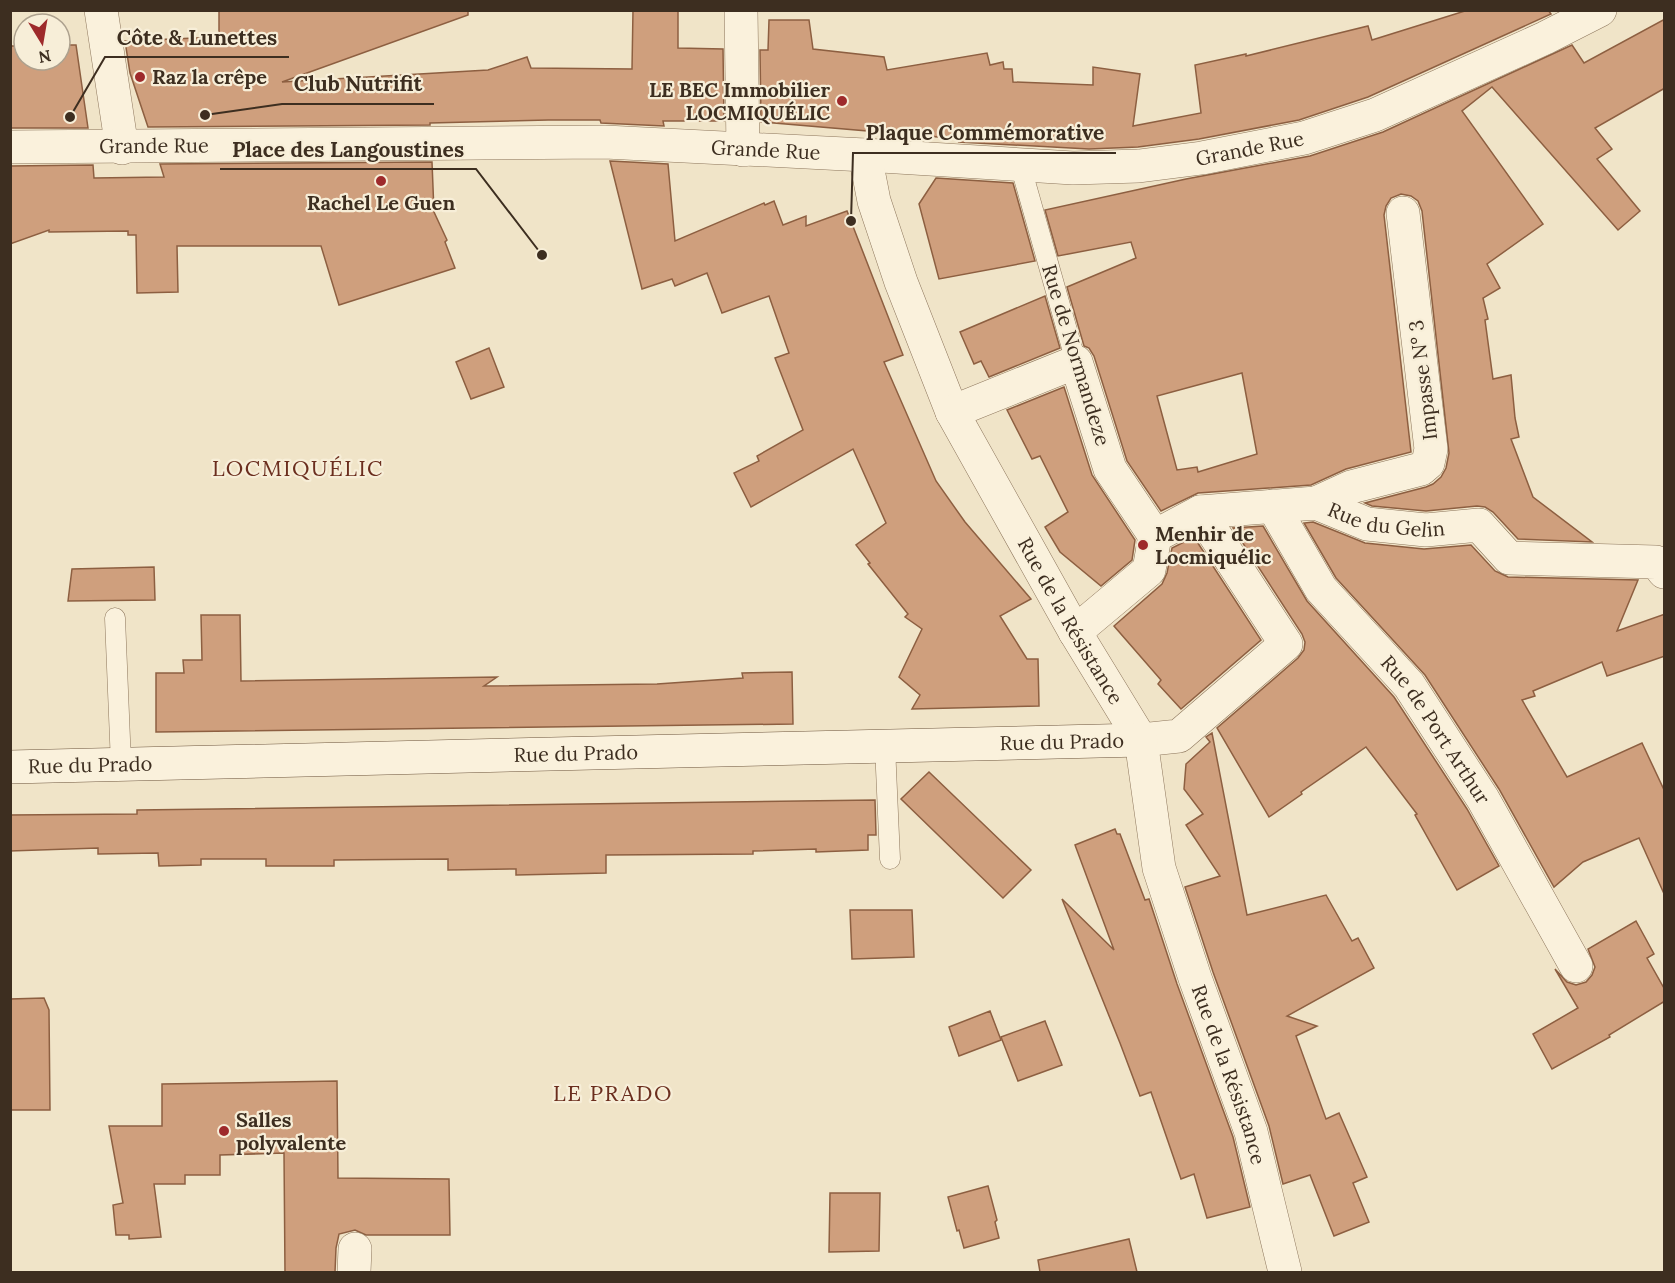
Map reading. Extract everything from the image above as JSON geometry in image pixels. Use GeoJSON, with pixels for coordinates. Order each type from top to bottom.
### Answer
{"type":"FeatureCollection","features":[{"type":"Feature","properties":{"kind":"street"},"geometry":{"type":"LineString","coordinates":[[100,10],[122,148]]}},
{"type":"Feature","properties":{"kind":"street"},"geometry":{"type":"LineString","coordinates":[[741,10],[743,150]]}},
{"type":"Feature","properties":{"kind":"street","name":"Grande Rue"},"geometry":{"type":"LineString","coordinates":[[10,147],[122,148],[605,142],[1072,168],[1139,166],[1202,158],[1304,138],[1375,115],[1545,38],[1600,10]]}},
{"type":"Feature","properties":{"kind":"street","name":"Rue de la Résistance"},"geometry":{"type":"LineString","coordinates":[[865,155],[874,201],[952,412],[1075,632],[1141,740],[1159,868],[1194,978],[1251,1132],[1285,1272]]}},
{"type":"Feature","properties":{"kind":"street","name":"Impasse N° 3"},"geometry":{"type":"LineString","coordinates":[[1316,503],[1350,487],[1421,469],[1428,463],[1431,449],[1403,213]]}},
{"type":"Feature","properties":{"kind":"street"},"geometry":{"type":"LineString","coordinates":[[952,412],[1076,362]]}},
{"type":"Feature","properties":{"kind":"street","name":"Rue de Normandeze"},"geometry":{"type":"LineString","coordinates":[[1076,362],[1110,469],[1155,536]]}},
{"type":"Feature","properties":{"kind":"street","name":"Rue du Gelin"},"geometry":{"type":"LineString","coordinates":[[1155,536],[1200,512],[1316,503],[1367,524],[1426,530],[1479,525],[1509,558],[1656,562],[1665,572]]}},
{"type":"Feature","properties":{"kind":"street","name":"Rue de Port Arthur"},"geometry":{"type":"LineString","coordinates":[[1273,506],[1321,589],[1409,685],[1483,799],[1576,966]]}},
{"type":"Feature","properties":{"kind":"street"},"geometry":{"type":"LineString","coordinates":[[1141,740],[1179,736],[1286,644],[1200,512]]}},
{"type":"Feature","properties":{"kind":"street"},"geometry":{"type":"LineString","coordinates":[[1075,632],[1149,570],[1155,536]]}},
{"type":"Feature","properties":{"kind":"street","name":"Rue du Prado"},"geometry":{"type":"LineString","coordinates":[[10,766],[1141,740]]}},
{"type":"Feature","properties":{"kind":"lane","name":"Rue de Normandeze"},"geometry":{"type":"LineString","coordinates":[[1020,164],[1076,362]]}},
{"type":"Feature","properties":{"kind":"lane"},"geometry":{"type":"LineString","coordinates":[[115,618],[121,764]]}},
{"type":"Feature","properties":{"kind":"lane"},"geometry":{"type":"LineString","coordinates":[[885,746],[890,860]]}},
{"type":"Feature","properties":{"kind":"building"},"geometry":{"type":"Polygon","coordinates":[[[219,10],[468,10],[468,15],[282,82],[488,70],[527,57],[531,68],[632,69],[633,10],[678,10],[678,48],[723,49],[724,121],[663,121],[664,126],[601,123],[600,120],[548,120],[430,123],[430,125],[148,127],[130,73],[125,41],[219,37],[219,10]]]}},
{"type":"Feature","properties":{"kind":"building"},"geometry":{"type":"Polygon","coordinates":[[[1468,10],[1548,10],[1551,14],[1368,97],[1299,120],[1199,139],[1138,147],[1089,149],[959,142],[961,139],[761,122],[760,50],[768,50],[769,20],[809,20],[813,49],[884,57],[887,70],[987,53],[990,65],[1003,62],[1004,69],[1012,69],[1013,82],[1093,85],[1093,67],[1140,74],[1133,126],[1201,113],[1195,65],[1246,54],[1246,56],[1368,26],[1372,40],[1468,10]]]}},
{"type":"Feature","properties":{"kind":"building"},"geometry":{"type":"Polygon","coordinates":[[[1665,19],[1665,88],[1595,128],[1612,149],[1597,159],[1640,211],[1618,230],[1492,87],[1462,111],[1543,224],[1487,264],[1500,288],[1483,298],[1488,319],[1485,320],[1493,379],[1511,375],[1519,437],[1511,439],[1533,497],[1592,542],[1518,539],[1493,512],[1485,507],[1426,511],[1372,506],[1365,503],[1433,484],[1446,468],[1449,453],[1422,211],[1418,201],[1411,196],[1401,194],[1391,198],[1384,215],[1411,452],[1346,469],[1311,485],[1198,493],[1161,511],[1127,461],[1094,356],[1089,348],[1084,346],[1067,287],[1136,258],[1131,242],[1058,256],[1045,210],[1186,179],[1310,156],[1383,132],[1572,45],[1584,63],[1665,19]],[[1242,373],[1157,396],[1177,470],[1197,467],[1198,472],[1257,454],[1242,373]]]}},
{"type":"Feature","properties":{"kind":"building"},"geometry":{"type":"Polygon","coordinates":[[[72,45],[76,45],[88,128],[10,128],[10,46],[12,46],[12,72],[72,72],[72,45]]]}},
{"type":"Feature","properties":{"kind":"building"},"geometry":{"type":"Polygon","coordinates":[[[610,161],[668,164],[675,241],[764,203],[765,205],[774,201],[783,225],[806,216],[806,226],[847,211],[903,355],[884,362],[936,481],[965,522],[1031,599],[1000,616],[1027,659],[1038,659],[1039,706],[912,709],[920,695],[899,677],[922,629],[905,617],[908,614],[868,564],[870,563],[856,545],[886,523],[853,449],[751,507],[734,473],[759,461],[757,456],[803,430],[775,358],[789,353],[769,296],[722,313],[707,273],[675,286],[672,279],[642,289],[610,161]]]}},
{"type":"Feature","properties":{"kind":"building"},"geometry":{"type":"Polygon","coordinates":[[[432,162],[434,212],[447,240],[445,242],[455,268],[339,305],[321,246],[177,246],[178,292],[137,293],[136,235],[128,235],[128,231],[49,232],[49,230],[10,244],[10,166],[93,165],[94,178],[164,177],[160,164],[432,162]]]}},
{"type":"Feature","properties":{"kind":"building"},"geometry":{"type":"Polygon","coordinates":[[[936,178],[1013,183],[1035,261],[939,279],[919,204],[936,178]]]}},
{"type":"Feature","properties":{"kind":"building"},"geometry":{"type":"Polygon","coordinates":[[[1045,296],[1060,348],[989,377],[981,361],[974,364],[960,332],[1045,296]]]}},
{"type":"Feature","properties":{"kind":"building"},"geometry":{"type":"Polygon","coordinates":[[[489,348],[504,387],[471,399],[456,362],[489,348]]]}},
{"type":"Feature","properties":{"kind":"building"},"geometry":{"type":"Polygon","coordinates":[[[1064,387],[1092,475],[1135,540],[1132,560],[1101,586],[1060,552],[1045,527],[1068,512],[1040,456],[1032,459],[1007,410],[1064,387]]]}},
{"type":"Feature","properties":{"kind":"building"},"geometry":{"type":"Polygon","coordinates":[[[1313,522],[1365,543],[1424,549],[1471,545],[1495,571],[1508,577],[1638,580],[1617,631],[1665,614],[1665,656],[1607,676],[1602,662],[1533,691],[1535,696],[1522,700],[1567,777],[1642,743],[1665,792],[1665,896],[1639,838],[1583,862],[1554,887],[1499,789],[1425,675],[1336,578],[1304,523],[1313,522]]]}},
{"type":"Feature","properties":{"kind":"building"},"geometry":{"type":"Polygon","coordinates":[[[1263,526],[1307,601],[1394,697],[1467,809],[1499,866],[1457,890],[1415,815],[1417,814],[1366,747],[1269,817],[1217,728],[1298,658],[1304,650],[1305,642],[1302,634],[1233,528],[1263,526]]]}},
{"type":"Feature","properties":{"kind":"building"},"geometry":{"type":"Polygon","coordinates":[[[1194,537],[1261,640],[1181,709],[1158,684],[1161,680],[1114,626],[1162,584],[1167,573],[1172,548],[1194,537]]]}},
{"type":"Feature","properties":{"kind":"building"},"geometry":{"type":"Polygon","coordinates":[[[154,567],[155,600],[68,601],[72,569],[154,567]]]}},
{"type":"Feature","properties":{"kind":"building"},"geometry":{"type":"Polygon","coordinates":[[[201,615],[240,615],[241,681],[497,677],[484,686],[657,684],[743,678],[742,673],[792,672],[793,724],[156,732],[156,673],[184,673],[183,660],[202,660],[201,615]]]}},
{"type":"Feature","properties":{"kind":"building"},"geometry":{"type":"Polygon","coordinates":[[[1212,733],[1247,915],[1326,895],[1352,941],[1358,938],[1374,968],[1287,1016],[1317,1026],[1296,1036],[1326,1119],[1339,1113],[1367,1177],[1353,1183],[1369,1222],[1334,1236],[1310,1175],[1283,1184],[1269,1126],[1185,887],[1220,876],[1186,825],[1203,814],[1184,789],[1186,764],[1210,742],[1206,737],[1212,733]]]}},
{"type":"Feature","properties":{"kind":"building"},"geometry":{"type":"Polygon","coordinates":[[[929,772],[1031,870],[1003,898],[901,799],[929,772]]]}},
{"type":"Feature","properties":{"kind":"building"},"geometry":{"type":"Polygon","coordinates":[[[875,800],[876,835],[868,835],[868,850],[816,852],[816,849],[753,851],[753,854],[606,855],[606,873],[516,875],[516,869],[448,870],[448,859],[334,860],[334,866],[266,866],[266,859],[201,859],[201,865],[159,866],[158,853],[98,854],[98,848],[10,851],[10,815],[137,814],[137,810],[875,800]]]}},
{"type":"Feature","properties":{"kind":"building"},"geometry":{"type":"Polygon","coordinates":[[[1115,829],[1117,834],[1120,834],[1145,900],[1149,899],[1177,984],[1233,1137],[1250,1207],[1207,1218],[1194,1174],[1181,1179],[1151,1092],[1140,1096],[1062,899],[1114,950],[1075,845],[1115,829]]]}},
{"type":"Feature","properties":{"kind":"building"},"geometry":{"type":"Polygon","coordinates":[[[850,910],[912,910],[914,957],[852,959],[850,910]]]}},
{"type":"Feature","properties":{"kind":"building"},"geometry":{"type":"Polygon","coordinates":[[[1636,921],[1654,954],[1647,958],[1665,990],[1665,1001],[1609,1035],[1610,1037],[1552,1069],[1533,1034],[1578,1008],[1555,969],[1567,982],[1576,985],[1586,982],[1595,967],[1588,949],[1636,921]]]}},
{"type":"Feature","properties":{"kind":"building"},"geometry":{"type":"Polygon","coordinates":[[[44,998],[49,1010],[50,1110],[10,1110],[10,999],[44,998]]]}},
{"type":"Feature","properties":{"kind":"building"},"geometry":{"type":"Polygon","coordinates":[[[990,1011],[1001,1040],[959,1056],[949,1027],[990,1011]]]}},
{"type":"Feature","properties":{"kind":"building"},"geometry":{"type":"Polygon","coordinates":[[[1045,1021],[1062,1065],[1018,1081],[1001,1037],[1045,1021]]]}},
{"type":"Feature","properties":{"kind":"building"},"geometry":{"type":"Polygon","coordinates":[[[337,1081],[338,1178],[449,1179],[450,1235],[366,1235],[355,1230],[339,1234],[335,1272],[285,1272],[284,1153],[220,1155],[220,1175],[185,1175],[185,1184],[154,1184],[161,1237],[129,1239],[129,1235],[116,1235],[113,1205],[123,1203],[109,1126],[162,1126],[162,1084],[337,1081]]]}},
{"type":"Feature","properties":{"kind":"building"},"geometry":{"type":"Polygon","coordinates":[[[988,1186],[999,1238],[964,1248],[948,1197],[988,1186]]]}},
{"type":"Feature","properties":{"kind":"building"},"geometry":{"type":"Polygon","coordinates":[[[830,1193],[880,1193],[879,1251],[829,1252],[830,1193]]]}},
{"type":"Feature","properties":{"kind":"building"},"geometry":{"type":"Polygon","coordinates":[[[1129,1239],[1137,1272],[1040,1272],[1038,1260],[1129,1239]]]}},
{"type":"Feature","properties":{"kind":"place","name":"Raz la crêpe"},"geometry":{"type":"Point","coordinates":[140,77]}},
{"type":"Feature","properties":{"kind":"place","name":"LE BEC Immobilier LOCMIQUÉLIC"},"geometry":{"type":"Point","coordinates":[842,101]}},
{"type":"Feature","properties":{"kind":"place","name":"Club Nutrifit"},"geometry":{"type":"Point","coordinates":[205,115]}},
{"type":"Feature","properties":{"kind":"place","name":"Côte & Lunettes"},"geometry":{"type":"Point","coordinates":[70,117]}},
{"type":"Feature","properties":{"kind":"place","name":"Rachel Le Guen"},"geometry":{"type":"Point","coordinates":[381,181]}},
{"type":"Feature","properties":{"kind":"place","name":"Plaque Commémorative"},"geometry":{"type":"Point","coordinates":[851,221]}},
{"type":"Feature","properties":{"kind":"place","name":"Place des Langoustines"},"geometry":{"type":"Point","coordinates":[542,255]}},
{"type":"Feature","properties":{"kind":"place","name":"Menhir de Locmiquélic"},"geometry":{"type":"Point","coordinates":[1143,545]}},
{"type":"Feature","properties":{"kind":"place","name":"Salles polyvalente"},"geometry":{"type":"Point","coordinates":[224,1131]}},
{"type":"Feature","properties":{"kind":"district","name":"LOCMIQUÉLIC"},"geometry":{"type":"Point","coordinates":[298,468]}},
{"type":"Feature","properties":{"kind":"district","name":"LE PRADO"},"geometry":{"type":"Point","coordinates":[613,1093]}}]}
